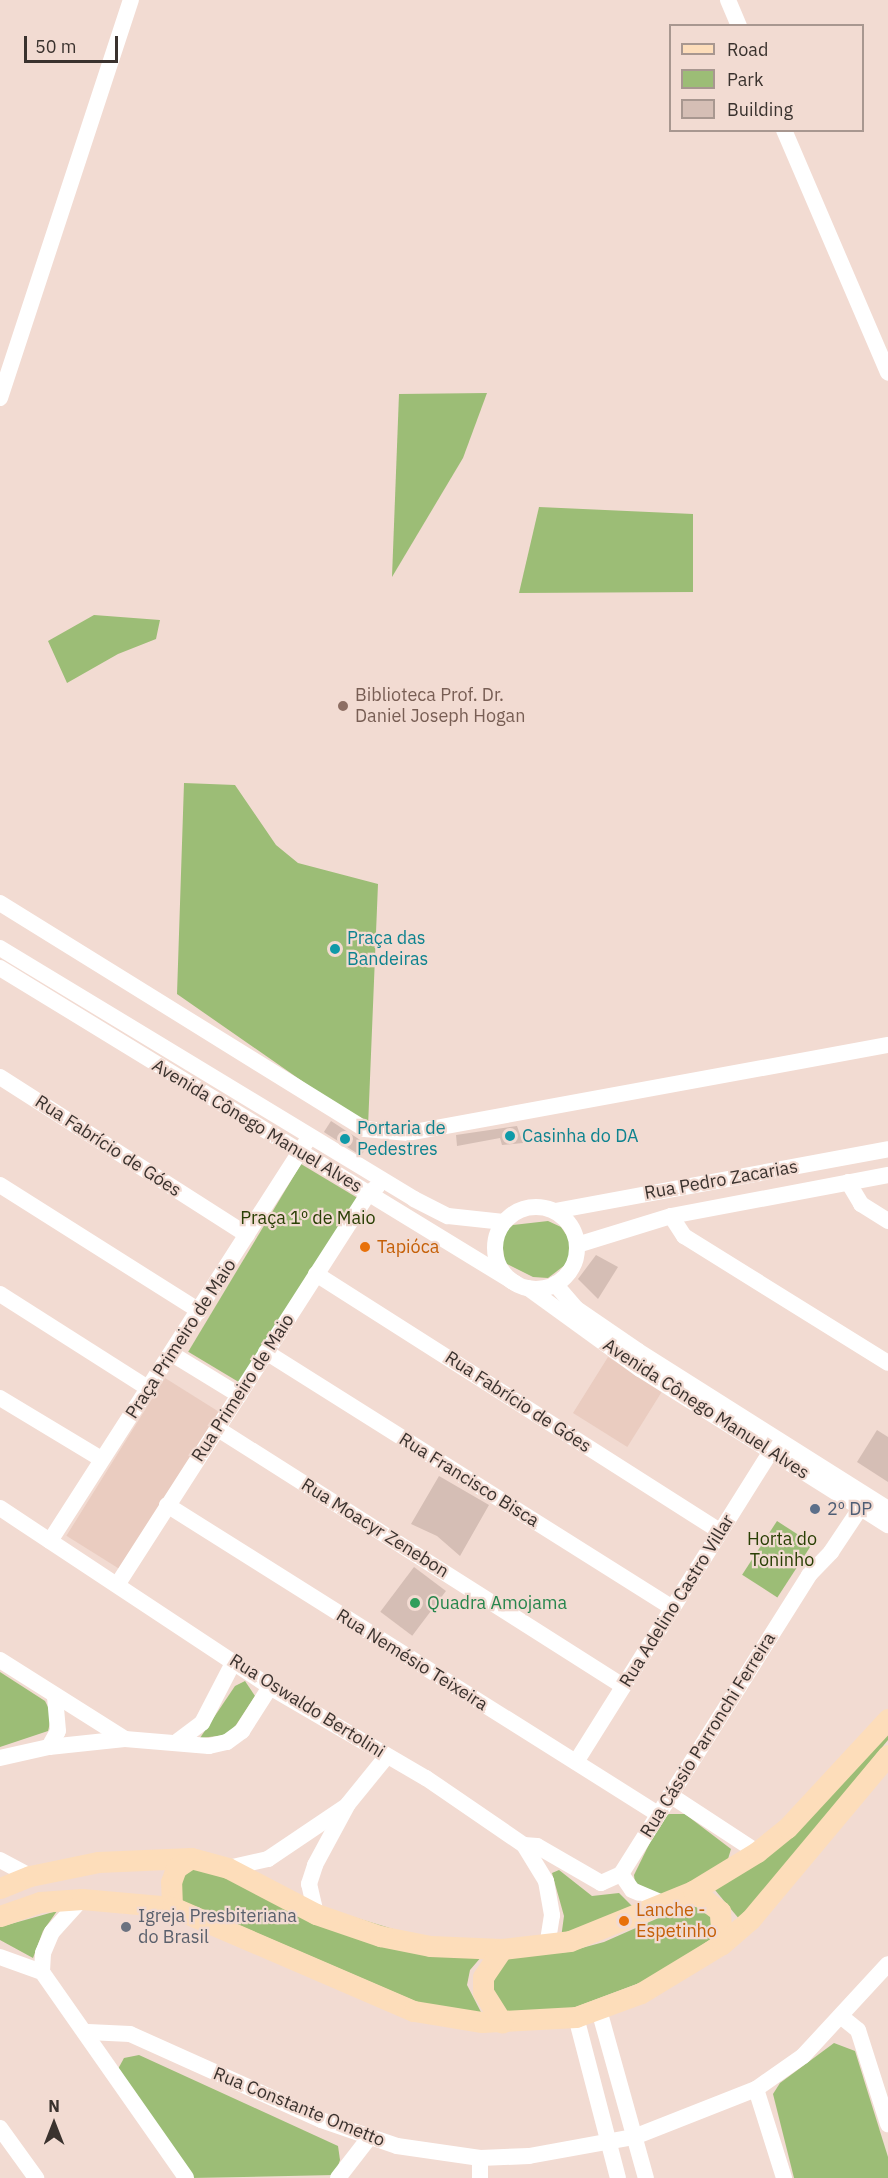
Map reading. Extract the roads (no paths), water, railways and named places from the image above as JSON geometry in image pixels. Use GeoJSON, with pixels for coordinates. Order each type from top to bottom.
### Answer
{"type":"FeatureCollection","features":[{"type":"Feature","properties":{"kind":"main road"},"geometry":{"type":"LineString","coordinates":[[0,1888],[30,1876],[98,1862],[191,1858],[228,1868],[316,1914],[380,1936],[430,1946],[502,1949],[547,1946],[596,1934],[693,1892],[757,1852],[787,1828],[888,1719]]}},
{"type":"Feature","properties":{"kind":"main road"},"geometry":{"type":"LineString","coordinates":[[0,1916],[40,1902],[82,1899],[172,1908],[414,2011],[502,2022],[576,2017],[640,1993],[722,1944],[750,1920],[887,1757]]}},
{"type":"Feature","properties":{"kind":"main road"},"geometry":{"type":"LineString","coordinates":[[172,1908],[171,1882],[176,1869],[191,1858]]}},
{"type":"Feature","properties":{"kind":"main road"},"geometry":{"type":"LineString","coordinates":[[693,1892],[720,1911],[724,1928],[722,1944]]}},
{"type":"Feature","properties":{"kind":"main road"},"geometry":{"type":"LineString","coordinates":[[502,1949],[483,1977],[483,1992],[502,2022]]}},
{"type":"Feature","properties":{"kind":"street"},"geometry":{"type":"LineString","coordinates":[[0,398],[131,0]]}},
{"type":"Feature","properties":{"kind":"street"},"geometry":{"type":"LineString","coordinates":[[728,0],[738,24]]}},
{"type":"Feature","properties":{"kind":"street"},"geometry":{"type":"LineString","coordinates":[[785,132],[888,373]]}},
{"type":"Feature","properties":{"kind":"street"},"geometry":{"type":"LineString","coordinates":[[0,903],[365,1129],[408,1133],[888,1045]]}},
{"type":"Feature","properties":{"kind":"street","name":"Avenida Cônego Manuel Alves"},"geometry":{"type":"LineString","coordinates":[[0,948],[414,1199],[448,1216],[504,1222]]}},
{"type":"Feature","properties":{"kind":"street","name":"Avenida Cônego Manuel Alves"},"geometry":{"type":"LineString","coordinates":[[0,968],[521,1285],[640,1369],[887,1508]]}},
{"type":"Feature","properties":{"kind":"street","name":"Rua Fabrício de Góes"},"geometry":{"type":"LineString","coordinates":[[0,1077],[247,1235]]}},
{"type":"Feature","properties":{"kind":"street","name":"Praça Primeiro de Maio"},"geometry":{"type":"LineString","coordinates":[[50,1541],[310,1136]]}},
{"type":"Feature","properties":{"kind":"street","name":"Rua Pedro Zacarias"},"geometry":{"type":"LineString","coordinates":[[555,1211],[888,1149]]}},
{"type":"Feature","properties":{"kind":"street","name":"Rua Pedro Zacarias"},"geometry":{"type":"LineString","coordinates":[[577,1245],[671,1216],[888,1174]]}},
{"type":"Feature","properties":{"kind":"street"},"geometry":{"type":"LineString","coordinates":[[848,1182],[861,1204],[888,1221]]}},
{"type":"Feature","properties":{"kind":"street"},"geometry":{"type":"LineString","coordinates":[[0,1185],[199,1311]]}},
{"type":"Feature","properties":{"kind":"street"},"geometry":{"type":"LineString","coordinates":[[369,1193],[381,1187],[414,1199]]}},
{"type":"Feature","properties":{"kind":"street","name":"Rua Primeiro de Maio"},"geometry":{"type":"LineString","coordinates":[[119,1582],[369,1193]]}},
{"type":"Feature","properties":{"kind":"street"},"geometry":{"type":"LineString","coordinates":[[527,1208],[555,1211],[574,1231],[577,1245],[572,1268],[555,1284],[521,1285],[504,1274],[494,1248],[504,1222],[527,1208]]}},
{"type":"Feature","properties":{"kind":"street"},"geometry":{"type":"LineString","coordinates":[[671,1216],[684,1236],[888,1363]]}},
{"type":"Feature","properties":{"kind":"street","name":"Rua Fabrício de Góes"},"geometry":{"type":"LineString","coordinates":[[316,1274],[720,1531]]}},
{"type":"Feature","properties":{"kind":"street","name":"Avenida Cônego Manuel Alves"},"geometry":{"type":"LineString","coordinates":[[555,1284],[577,1309],[888,1524]]}},
{"type":"Feature","properties":{"kind":"street"},"geometry":{"type":"LineString","coordinates":[[0,1294],[149,1389]]}},
{"type":"Feature","properties":{"kind":"street","name":"Rua Francisco Bisca"},"geometry":{"type":"LineString","coordinates":[[266,1352],[672,1608]]}},
{"type":"Feature","properties":{"kind":"street"},"geometry":{"type":"LineString","coordinates":[[172,1354],[239,1395]]}},
{"type":"Feature","properties":{"kind":"street"},"geometry":{"type":"LineString","coordinates":[[0,1398],[101,1459]]}},
{"type":"Feature","properties":{"kind":"street","name":"Rua Moacyr Zenebon"},"geometry":{"type":"LineString","coordinates":[[218,1428],[623,1686]]}},
{"type":"Feature","properties":{"kind":"street","name":"Rua Adelino Castro Villar"},"geometry":{"type":"LineString","coordinates":[[576,1762],[774,1446]]}},
{"type":"Feature","properties":{"kind":"street","name":"Rua Nemésio Teixeira"},"geometry":{"type":"LineString","coordinates":[[167,1505],[658,1814]]}},
{"type":"Feature","properties":{"kind":"street","name":"Rua Cássio Parronchi Ferreira"},"geometry":{"type":"LineString","coordinates":[[621,1874],[809,1575],[831,1552],[861,1507]]}},
{"type":"Feature","properties":{"kind":"street","name":"Rua Oswaldo Bertolini"},"geometry":{"type":"LineString","coordinates":[[0,1508],[119,1582],[270,1687],[387,1756],[524,1845],[546,1881],[552,1915],[547,1946]]}},
{"type":"Feature","properties":{"kind":"street"},"geometry":{"type":"LineString","coordinates":[[0,1660],[125,1739]]}},
{"type":"Feature","properties":{"kind":"street"},"geometry":{"type":"LineString","coordinates":[[178,1741],[201,1723],[234,1661]]}},
{"type":"Feature","properties":{"kind":"street"},"geometry":{"type":"LineString","coordinates":[[0,1758],[49,1747],[125,1739],[178,1741],[209,1746],[227,1742],[242,1731],[270,1687]]}},
{"type":"Feature","properties":{"kind":"street"},"geometry":{"type":"LineString","coordinates":[[49,1747],[58,1731],[55,1695]]}},
{"type":"Feature","properties":{"kind":"street"},"geometry":{"type":"LineString","coordinates":[[316,1914],[309,1884],[348,1804],[387,1756]]}},
{"type":"Feature","properties":{"kind":"street"},"geometry":{"type":"LineString","coordinates":[[670,1795],[757,1852]]}},
{"type":"Feature","properties":{"kind":"street"},"geometry":{"type":"LineString","coordinates":[[228,1868],[268,1859],[348,1804]]}},
{"type":"Feature","properties":{"kind":"street"},"geometry":{"type":"LineString","coordinates":[[524,1845],[537,1846],[601,1883],[621,1874],[632,1890],[666,1904]]}},
{"type":"Feature","properties":{"kind":"street"},"geometry":{"type":"LineString","coordinates":[[0,1860],[30,1876]]}},
{"type":"Feature","properties":{"kind":"street"},"geometry":{"type":"LineString","coordinates":[[42,1972],[43,1953],[52,1932],[82,1899]]}},
{"type":"Feature","properties":{"kind":"street"},"geometry":{"type":"LineString","coordinates":[[0,1957],[42,1972],[88,2032],[118,2086],[186,2178]]}},
{"type":"Feature","properties":{"kind":"street","name":"Rua Constante Ometto"},"geometry":{"type":"LineString","coordinates":[[88,2032],[130,2034],[369,2138],[480,2158],[529,2156],[634,2137],[756,2089],[803,2056],[843,2018],[888,1964]]}},
{"type":"Feature","properties":{"kind":"street"},"geometry":{"type":"LineString","coordinates":[[599,2010],[646,2178]]}},
{"type":"Feature","properties":{"kind":"street"},"geometry":{"type":"LineString","coordinates":[[576,2017],[607,2143],[618,2178]]}},
{"type":"Feature","properties":{"kind":"street"},"geometry":{"type":"LineString","coordinates":[[843,2018],[858,2030],[888,2124]]}},
{"type":"Feature","properties":{"kind":"street"},"geometry":{"type":"LineString","coordinates":[[756,2089],[784,2178]]}},
{"type":"Feature","properties":{"kind":"street"},"geometry":{"type":"LineString","coordinates":[[0,2128],[36,2178]]}},
{"type":"Feature","properties":{"kind":"street"},"geometry":{"type":"LineString","coordinates":[[339,2178],[369,2138]]}},
{"type":"Feature","properties":{"kind":"street"},"geometry":{"type":"LineString","coordinates":[[480,2158],[480,2178]]}},
{"type":"Feature","properties":{"kind":"place","name":"Biblioteca Prof. Dr. Daniel Joseph Hogan"},"geometry":{"type":"Point","coordinates":[343,706]}},
{"type":"Feature","properties":{"kind":"place","name":"Praça das Bandeiras"},"geometry":{"type":"Point","coordinates":[335,949]}},
{"type":"Feature","properties":{"kind":"place","name":"Casinha do DA"},"geometry":{"type":"Point","coordinates":[510,1136]}},
{"type":"Feature","properties":{"kind":"place","name":"Portaria de Pedestres"},"geometry":{"type":"Point","coordinates":[345,1139]}},
{"type":"Feature","properties":{"kind":"place","name":"Tapióca"},"geometry":{"type":"Point","coordinates":[365,1247]}},
{"type":"Feature","properties":{"kind":"place","name":"2º DP"},"geometry":{"type":"Point","coordinates":[815,1509]}},
{"type":"Feature","properties":{"kind":"place","name":"Quadra Amojama"},"geometry":{"type":"Point","coordinates":[415,1603]}},
{"type":"Feature","properties":{"kind":"place","name":"Lanche - Espetinho"},"geometry":{"type":"Point","coordinates":[624,1921]}},
{"type":"Feature","properties":{"kind":"place","name":"Igreja Presbiteriana do Brasil"},"geometry":{"type":"Point","coordinates":[126,1927]}},
{"type":"Feature","properties":{"kind":"park label","name":"Praça 1º de Maio"},"geometry":{"type":"Point","coordinates":[308,1218]}},
{"type":"Feature","properties":{"kind":"park label","name":"Horta do Toninho"},"geometry":{"type":"Point","coordinates":[782,1550]}}]}
